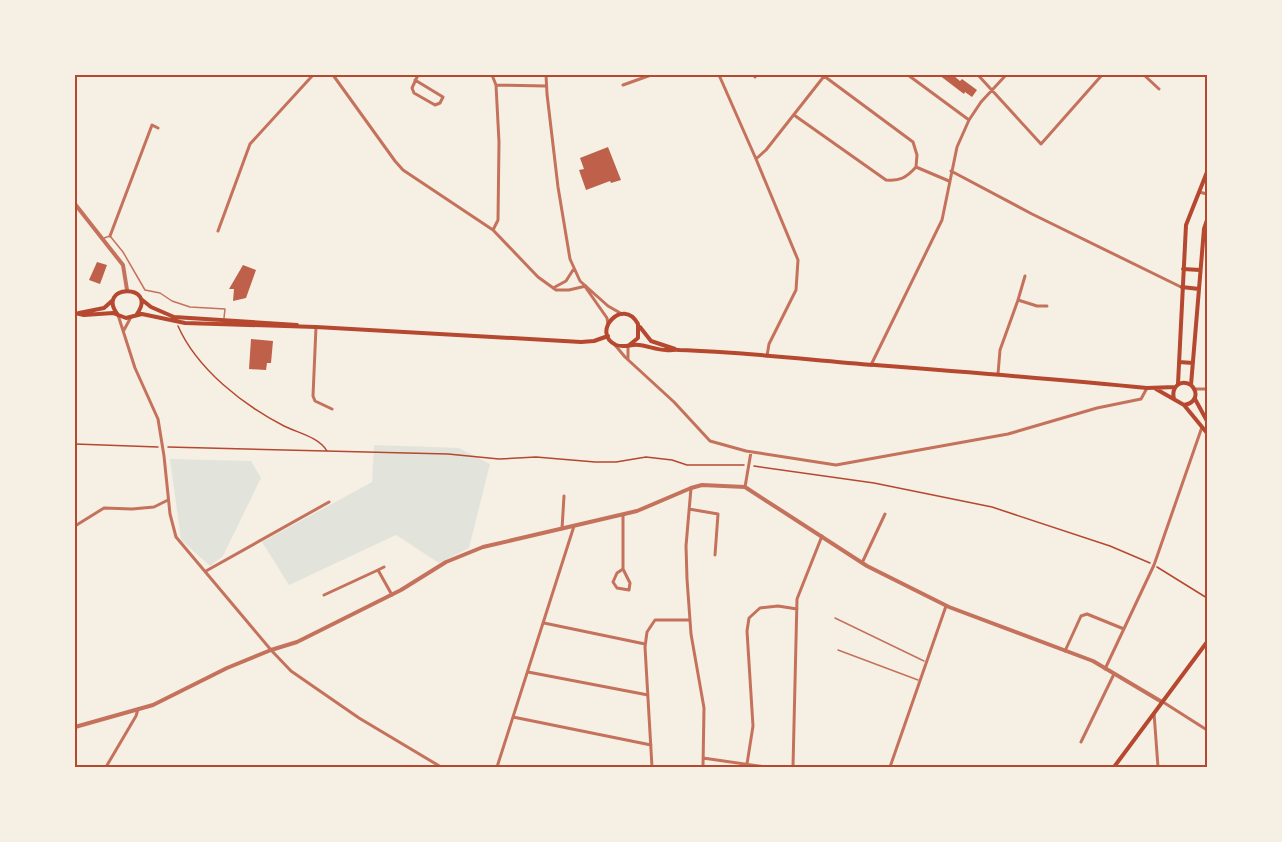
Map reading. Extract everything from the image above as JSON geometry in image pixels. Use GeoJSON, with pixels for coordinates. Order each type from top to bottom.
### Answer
{"type":"FeatureCollection","features":[{"type":"Feature","properties":{"kind":"main road"},"geometry":{"type":"LineString","coordinates":[[1174,399],[1179,362],[1181,287],[1186,225],[1207,172]]}},
{"type":"Feature","properties":{"kind":"main road"},"geometry":{"type":"LineString","coordinates":[[1207,220],[1204,229],[1193,363],[1195,399],[1207,421]]}},
{"type":"Feature","properties":{"kind":"main road"},"geometry":{"type":"LineString","coordinates":[[1183,269],[1200,270]]}},
{"type":"Feature","properties":{"kind":"main road"},"geometry":{"type":"LineString","coordinates":[[1181,287],[1199,289]]}},
{"type":"Feature","properties":{"kind":"main road"},"geometry":{"type":"LineString","coordinates":[[77,313],[104,308],[119,293],[127,290],[135,292],[151,307],[174,317],[294,328],[300,326]]}},
{"type":"Feature","properties":{"kind":"main road"},"geometry":{"type":"LineString","coordinates":[[115,297],[114,308],[118,315]]}},
{"type":"Feature","properties":{"kind":"main road"},"geometry":{"type":"LineString","coordinates":[[136,315],[141,308],[141,300]]}},
{"type":"Feature","properties":{"kind":"main road"},"geometry":{"type":"LineString","coordinates":[[77,313],[84,315],[113,313],[126,318],[148,314],[174,321],[205,324],[238,320],[300,326],[581,342],[594,341],[608,336]]}},
{"type":"Feature","properties":{"kind":"main road"},"geometry":{"type":"LineString","coordinates":[[676,349],[670,351],[638,345],[614,344],[608,336],[608,324],[612,318],[622,314],[633,317],[651,341],[676,349],[1147,388],[1176,386],[1184,382],[1193,387]]}},
{"type":"Feature","properties":{"kind":"main road"},"geometry":{"type":"LineString","coordinates":[[628,346],[638,338],[638,324]]}},
{"type":"Feature","properties":{"kind":"main road"},"geometry":{"type":"LineString","coordinates":[[1179,362],[1193,363]]}},
{"type":"Feature","properties":{"kind":"main road"},"geometry":{"type":"LineString","coordinates":[[1154,388],[1184,405],[1207,433]]}},
{"type":"Feature","properties":{"kind":"main road"},"geometry":{"type":"LineString","coordinates":[[1184,405],[1190,404],[1195,399]]}},
{"type":"Feature","properties":{"kind":"main road"},"geometry":{"type":"LineString","coordinates":[[1114,767],[1207,642]]}},
{"type":"Feature","properties":{"kind":"street"},"geometry":{"type":"LineString","coordinates":[[218,231],[250,144],[313,75]]}},
{"type":"Feature","properties":{"kind":"street"},"geometry":{"type":"LineString","coordinates":[[333,75],[394,161],[403,170],[493,230],[538,277],[553,288],[560,290],[586,286]]}},
{"type":"Feature","properties":{"kind":"street"},"geometry":{"type":"LineString","coordinates":[[415,80],[443,97],[440,103],[435,105],[414,93],[412,88],[415,80],[418,75]]}},
{"type":"Feature","properties":{"kind":"street"},"geometry":{"type":"LineString","coordinates":[[492,75],[496,85],[499,142],[498,220],[493,230]]}},
{"type":"Feature","properties":{"kind":"street"},"geometry":{"type":"LineString","coordinates":[[546,75],[558,187],[570,259],[574,269],[607,318],[608,324]]}},
{"type":"Feature","properties":{"kind":"street"},"geometry":{"type":"LineString","coordinates":[[628,75],[631,82]]}},
{"type":"Feature","properties":{"kind":"street"},"geometry":{"type":"LineString","coordinates":[[623,85],[651,75]]}},
{"type":"Feature","properties":{"kind":"street"},"geometry":{"type":"LineString","coordinates":[[719,75],[798,261],[796,290],[769,344],[767,356]]}},
{"type":"Feature","properties":{"kind":"street"},"geometry":{"type":"LineString","coordinates":[[756,159],[766,150],[825,75],[912,142],[917,154],[915,167],[908,176],[898,181],[886,180],[794,115]]}},
{"type":"Feature","properties":{"kind":"street"},"geometry":{"type":"LineString","coordinates":[[908,75],[969,120]]}},
{"type":"Feature","properties":{"kind":"street"},"geometry":{"type":"LineString","coordinates":[[978,75],[1041,144],[1102,75]]}},
{"type":"Feature","properties":{"kind":"street"},"geometry":{"type":"LineString","coordinates":[[871,365],[942,220],[957,147],[969,120],[1006,75]]}},
{"type":"Feature","properties":{"kind":"street"},"geometry":{"type":"LineString","coordinates":[[1144,75],[1159,89]]}},
{"type":"Feature","properties":{"kind":"street"},"geometry":{"type":"LineString","coordinates":[[496,85],[546,86]]}},
{"type":"Feature","properties":{"kind":"street"},"geometry":{"type":"LineString","coordinates":[[110,236],[152,125],[158,128]]}},
{"type":"Feature","properties":{"kind":"street"},"geometry":{"type":"LineString","coordinates":[[915,167],[949,181]]}},
{"type":"Feature","properties":{"kind":"street"},"geometry":{"type":"LineString","coordinates":[[951,171],[1032,214],[1181,287]]}},
{"type":"Feature","properties":{"kind":"street"},"geometry":{"type":"LineString","coordinates":[[1199,192],[1207,194]]}},
{"type":"Feature","properties":{"kind":"street"},"geometry":{"type":"LineString","coordinates":[[75,204],[123,265],[127,290]]}},
{"type":"Feature","properties":{"kind":"street"},"geometry":{"type":"LineString","coordinates":[[553,288],[566,281],[574,269]]}},
{"type":"Feature","properties":{"kind":"street"},"geometry":{"type":"LineString","coordinates":[[998,374],[1000,350],[1025,276]]}},
{"type":"Feature","properties":{"kind":"street"},"geometry":{"type":"LineString","coordinates":[[586,286],[608,306],[622,314]]}},
{"type":"Feature","properties":{"kind":"street"},"geometry":{"type":"LineString","coordinates":[[1018,300],[1037,306],[1047,306]]}},
{"type":"Feature","properties":{"kind":"street"},"geometry":{"type":"LineString","coordinates":[[118,315],[135,368],[158,419],[168,501],[176,537],[291,671],[359,718],[441,767]]}},
{"type":"Feature","properties":{"kind":"street"},"geometry":{"type":"LineString","coordinates":[[124,330],[131,317]]}},
{"type":"Feature","properties":{"kind":"street"},"geometry":{"type":"LineString","coordinates":[[316,327],[312,396],[322,406],[332,410]]}},
{"type":"Feature","properties":{"kind":"street"},"geometry":{"type":"LineString","coordinates":[[614,344],[674,402],[710,441],[751,452],[836,465],[1008,434],[1097,408],[1141,399],[1147,388]]}},
{"type":"Feature","properties":{"kind":"street"},"geometry":{"type":"LineString","coordinates":[[628,346],[628,359]]}},
{"type":"Feature","properties":{"kind":"street"},"geometry":{"type":"LineString","coordinates":[[1193,387],[1207,389]]}},
{"type":"Feature","properties":{"kind":"street"},"geometry":{"type":"LineString","coordinates":[[1105,669],[1154,565],[1202,427]]}},
{"type":"Feature","properties":{"kind":"street"},"geometry":{"type":"LineString","coordinates":[[745,487],[751,452]]}},
{"type":"Feature","properties":{"kind":"street"},"geometry":{"type":"LineString","coordinates":[[75,728],[153,705],[227,669],[271,650],[297,642],[392,595],[446,562],[483,547],[637,512],[702,485],[745,487],[862,563],[946,606],[1094,661],[1207,730]]}},
{"type":"Feature","properties":{"kind":"street"},"geometry":{"type":"LineString","coordinates":[[691,488],[686,546],[690,620],[704,708],[703,767]]}},
{"type":"Feature","properties":{"kind":"street"},"geometry":{"type":"LineString","coordinates":[[561,529],[564,496]]}},
{"type":"Feature","properties":{"kind":"street"},"geometry":{"type":"LineString","coordinates":[[75,526],[104,508],[154,507],[168,501]]}},
{"type":"Feature","properties":{"kind":"street"},"geometry":{"type":"LineString","coordinates":[[206,571],[328,502]]}},
{"type":"Feature","properties":{"kind":"street"},"geometry":{"type":"LineString","coordinates":[[688,509],[718,514],[715,555]]}},
{"type":"Feature","properties":{"kind":"street"},"geometry":{"type":"LineString","coordinates":[[862,563],[885,514]]}},
{"type":"Feature","properties":{"kind":"street"},"geometry":{"type":"LineString","coordinates":[[623,515],[623,569],[630,583],[629,590],[617,588],[613,582],[617,573],[623,569]]}},
{"type":"Feature","properties":{"kind":"street"},"geometry":{"type":"LineString","coordinates":[[497,767],[574,526]]}},
{"type":"Feature","properties":{"kind":"street"},"geometry":{"type":"LineString","coordinates":[[794,767],[797,599],[822,535]]}},
{"type":"Feature","properties":{"kind":"street"},"geometry":{"type":"LineString","coordinates":[[324,595],[384,567]]}},
{"type":"Feature","properties":{"kind":"street"},"geometry":{"type":"LineString","coordinates":[[378,570],[392,595]]}},
{"type":"Feature","properties":{"kind":"street"},"geometry":{"type":"LineString","coordinates":[[747,764],[753,726],[747,631],[749,618],[760,608],[778,606],[797,609]]}},
{"type":"Feature","properties":{"kind":"street"},"geometry":{"type":"LineString","coordinates":[[890,767],[946,606]]}},
{"type":"Feature","properties":{"kind":"street"},"geometry":{"type":"LineString","coordinates":[[1065,651],[1081,616],[1087,614],[1124,629]]}},
{"type":"Feature","properties":{"kind":"street"},"geometry":{"type":"LineString","coordinates":[[652,767],[645,644],[647,632],[655,620],[690,620]]}},
{"type":"Feature","properties":{"kind":"street"},"geometry":{"type":"LineString","coordinates":[[544,623],[645,644]]}},
{"type":"Feature","properties":{"kind":"street"},"geometry":{"type":"LineString","coordinates":[[528,672],[648,695]]}},
{"type":"Feature","properties":{"kind":"street"},"geometry":{"type":"LineString","coordinates":[[1081,742],[1114,674]]}},
{"type":"Feature","properties":{"kind":"street"},"geometry":{"type":"LineString","coordinates":[[106,767],[138,709]]}},
{"type":"Feature","properties":{"kind":"street"},"geometry":{"type":"LineString","coordinates":[[1154,713],[1158,767]]}},
{"type":"Feature","properties":{"kind":"street"},"geometry":{"type":"LineString","coordinates":[[513,717],[651,745]]}},
{"type":"Feature","properties":{"kind":"street"},"geometry":{"type":"LineString","coordinates":[[703,758],[765,767]]}},
{"type":"Feature","properties":{"kind":"lane"},"geometry":{"type":"LineString","coordinates":[[104,238],[110,236],[123,252],[145,290],[159,293],[172,301],[190,307],[225,309],[225,322]]}},
{"type":"Feature","properties":{"kind":"lane"},"geometry":{"type":"LineString","coordinates":[[835,618],[925,662]]}},
{"type":"Feature","properties":{"kind":"lane"},"geometry":{"type":"LineString","coordinates":[[838,650],[919,680]]}},
{"type":"Feature","properties":{"kind":"path"},"geometry":{"type":"LineString","coordinates":[[75,444],[327,452],[323,444],[283,426],[244,402],[211,373],[184,339],[177,324]]}},
{"type":"Feature","properties":{"kind":"path"},"geometry":{"type":"LineString","coordinates":[[1157,567],[1207,598]]}},
{"type":"Feature","properties":{"kind":"shaded area"},"geometry":{"type":"Polygon","coordinates":[[[374,445],[459,448],[490,464],[469,548],[439,563],[396,535],[289,585],[262,542],[372,482],[374,445]]]}},
{"type":"Feature","properties":{"kind":"shaded area"},"geometry":{"type":"Polygon","coordinates":[[[170,459],[251,461],[261,478],[223,556],[210,566],[181,540],[170,459]]]}},
{"type":"Feature","properties":{"kind":"building"},"geometry":{"type":"Polygon","coordinates":[[[939,75],[953,75],[977,90],[972,97],[965,92],[964,94],[939,75]]]}},
{"type":"Feature","properties":{"kind":"building"},"geometry":{"type":"Polygon","coordinates":[[[608,147],[621,180],[611,183],[610,181],[586,190],[579,170],[584,169],[580,158],[608,147]]]}},
{"type":"Feature","properties":{"kind":"building"},"geometry":{"type":"Polygon","coordinates":[[[97,262],[107,265],[100,284],[89,280],[97,262]]]}},
{"type":"Feature","properties":{"kind":"building"},"geometry":{"type":"Polygon","coordinates":[[[243,265],[256,270],[246,298],[233,301],[234,289],[229,289],[243,265]]]}},
{"type":"Feature","properties":{"kind":"building"},"geometry":{"type":"Polygon","coordinates":[[[251,339],[273,341],[271,363],[267,363],[266,370],[249,369],[251,339]]]}}]}
